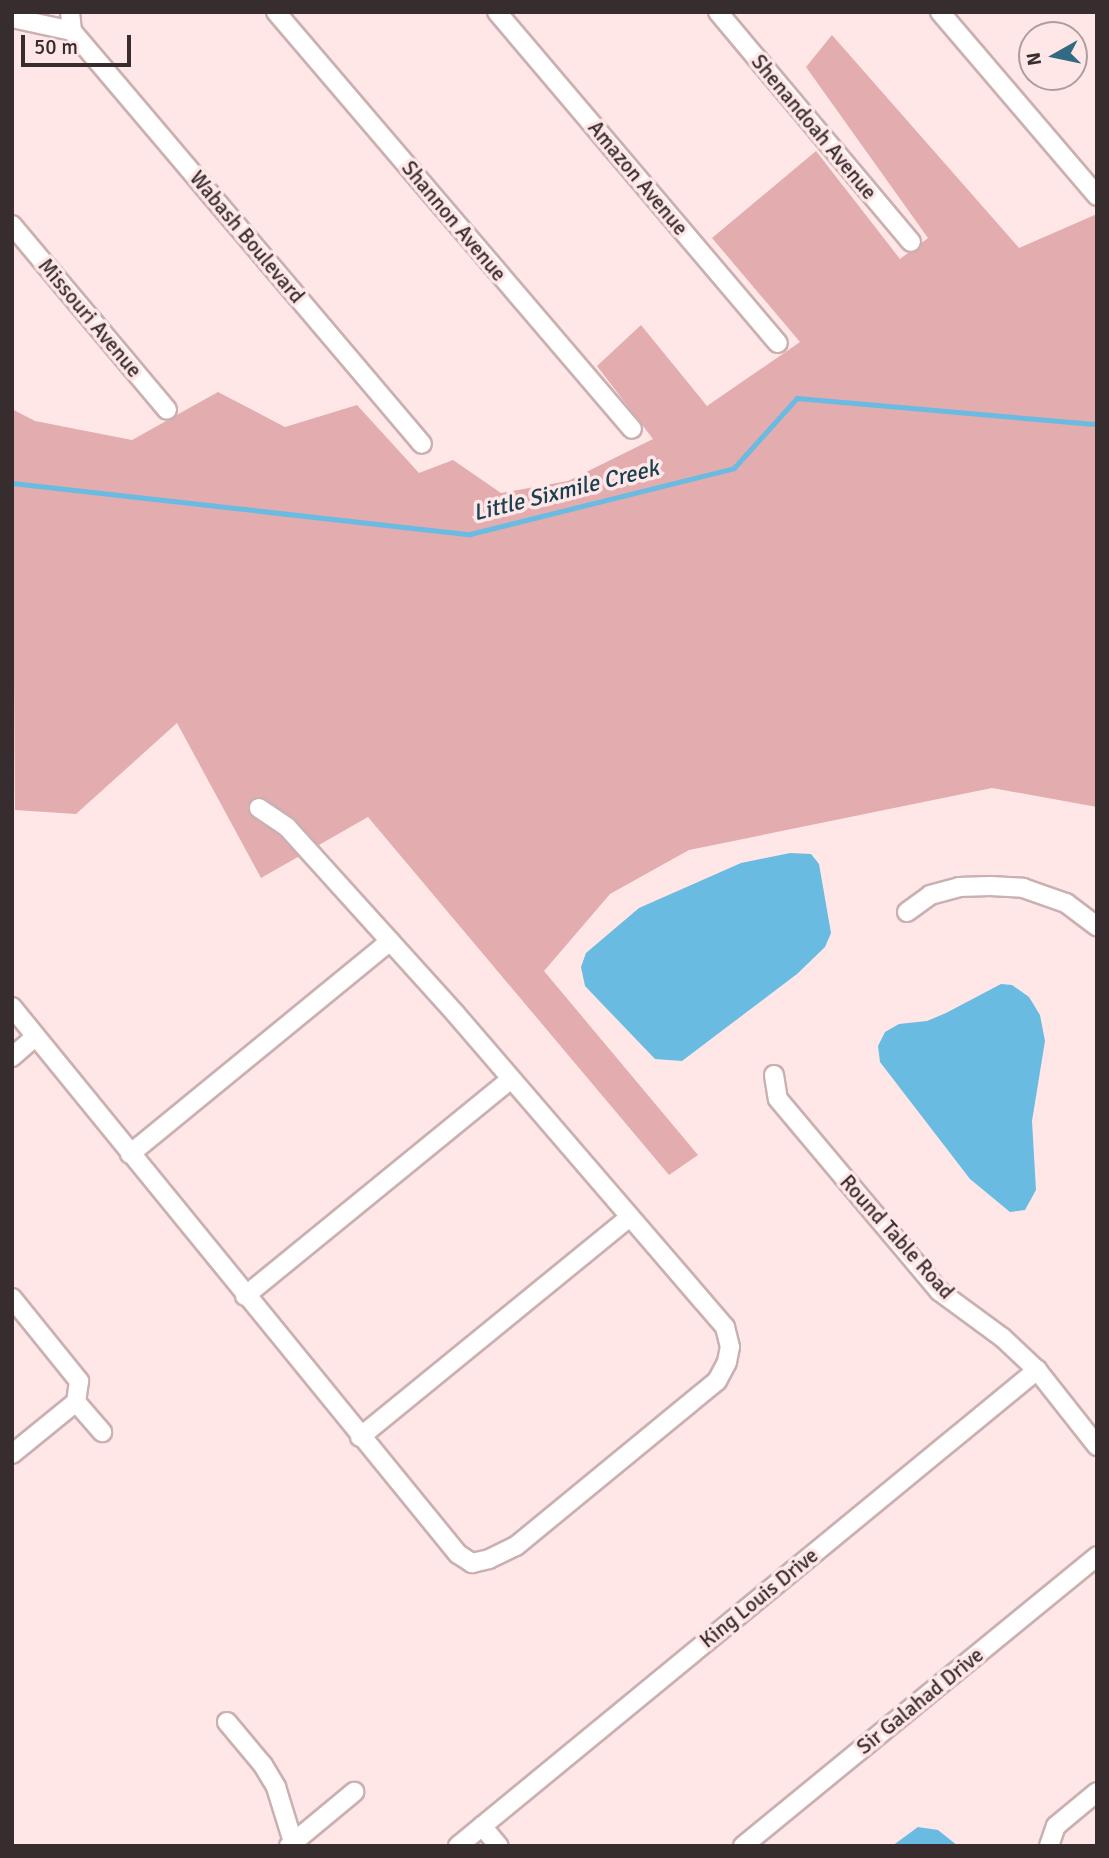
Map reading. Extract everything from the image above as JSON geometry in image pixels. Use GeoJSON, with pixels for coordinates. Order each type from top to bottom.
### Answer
{"type":"FeatureCollection","features":[{"type":"Feature","properties":{"kind":"street"},"geometry":{"type":"LineString","coordinates":[[12,18],[72,31],[70,12]]}},
{"type":"Feature","properties":{"kind":"street","name":"Shannon Avenue"},"geometry":{"type":"LineString","coordinates":[[276,12],[632,429]]}},
{"type":"Feature","properties":{"kind":"street","name":"Amazon Avenue"},"geometry":{"type":"LineString","coordinates":[[498,12],[778,343]]}},
{"type":"Feature","properties":{"kind":"street","name":"Shenandoah Avenue"},"geometry":{"type":"LineString","coordinates":[[718,12],[911,242]]}},
{"type":"Feature","properties":{"kind":"street"},"geometry":{"type":"LineString","coordinates":[[940,12],[1097,196]]}},
{"type":"Feature","properties":{"kind":"street","name":"Wabash Boulevard"},"geometry":{"type":"LineString","coordinates":[[72,31],[422,444]]}},
{"type":"Feature","properties":{"kind":"street","name":"Missouri Avenue"},"geometry":{"type":"LineString","coordinates":[[12,225],[167,410]]}},
{"type":"Feature","properties":{"kind":"street"},"geometry":{"type":"LineString","coordinates":[[12,1007],[458,1554],[472,1563],[489,1559],[516,1546],[717,1381],[727,1362],[730,1347],[725,1327],[390,941],[287,827],[259,808]]}},
{"type":"Feature","properties":{"kind":"street"},"geometry":{"type":"LineString","coordinates":[[907,912],[930,895],[959,887],[1023,888],[1066,903],[1097,926]]}},
{"type":"Feature","properties":{"kind":"street"},"geometry":{"type":"LineString","coordinates":[[130,1154],[390,941]]}},
{"type":"Feature","properties":{"kind":"street"},"geometry":{"type":"LineString","coordinates":[[12,1057],[35,1037]]}},
{"type":"Feature","properties":{"kind":"street","name":"Round Table Road"},"geometry":{"type":"LineString","coordinates":[[774,1075],[778,1099],[939,1291],[1003,1338],[1037,1370],[1097,1446]]}},
{"type":"Feature","properties":{"kind":"street"},"geometry":{"type":"LineString","coordinates":[[245,1296],[511,1079]]}},
{"type":"Feature","properties":{"kind":"street"},"geometry":{"type":"LineString","coordinates":[[360,1437],[630,1217]]}},
{"type":"Feature","properties":{"kind":"street"},"geometry":{"type":"LineString","coordinates":[[12,1297],[79,1381],[76,1402],[12,1454]]}},
{"type":"Feature","properties":{"kind":"street","name":"King Louis Drive"},"geometry":{"type":"LineString","coordinates":[[458,1846],[1037,1370]]}},
{"type":"Feature","properties":{"kind":"street"},"geometry":{"type":"LineString","coordinates":[[76,1402],[102,1432]]}},
{"type":"Feature","properties":{"kind":"street","name":"Sir Galahad Drive"},"geometry":{"type":"LineString","coordinates":[[743,1846],[1097,1556]]}},
{"type":"Feature","properties":{"kind":"street"},"geometry":{"type":"LineString","coordinates":[[227,1722],[263,1765],[276,1787],[291,1844],[354,1791]]}},
{"type":"Feature","properties":{"kind":"street"},"geometry":{"type":"LineString","coordinates":[[1049,1846],[1056,1826],[1097,1792]]}},
{"type":"Feature","properties":{"kind":"street"},"geometry":{"type":"LineString","coordinates":[[482,1826],[499,1846]]}},
{"type":"Feature","properties":{"kind":"shaded area"},"geometry":{"type":"Polygon","coordinates":[[[832,35],[1019,248],[1097,214],[1097,807],[992,788],[689,850],[610,894],[544,971],[698,1155],[669,1175],[368,817],[261,878],[177,723],[76,814],[15,810],[12,409],[35,421],[132,440],[218,392],[285,427],[357,405],[419,473],[453,460],[501,493],[568,481],[653,439],[597,366],[641,325],[707,406],[800,342],[712,238],[816,151],[900,259],[928,238],[806,67],[832,35]]]}},
{"type":"Feature","properties":{"kind":"water"},"geometry":{"type":"Polygon","coordinates":[[[790,853],[811,854],[819,864],[831,933],[825,947],[797,974],[682,1061],[655,1059],[585,986],[581,967],[586,953],[639,908],[741,863],[790,853]]]}},
{"type":"Feature","properties":{"kind":"water"},"geometry":{"type":"Polygon","coordinates":[[[1001,984],[1012,985],[1029,997],[1040,1015],[1045,1041],[1032,1121],[1036,1190],[1025,1210],[1010,1212],[970,1179],[880,1062],[878,1046],[885,1032],[899,1024],[927,1021],[1001,984]]]}},
{"type":"Feature","properties":{"kind":"water"},"geometry":{"type":"Polygon","coordinates":[[[918,1827],[938,1830],[958,1846],[892,1846],[918,1827]]]}},
{"type":"Feature","properties":{"kind":"waterway","name":"Little Sixmile Creek"},"geometry":{"type":"LineString","coordinates":[[12,483],[470,534],[734,468],[797,398],[1097,424]]}}]}
